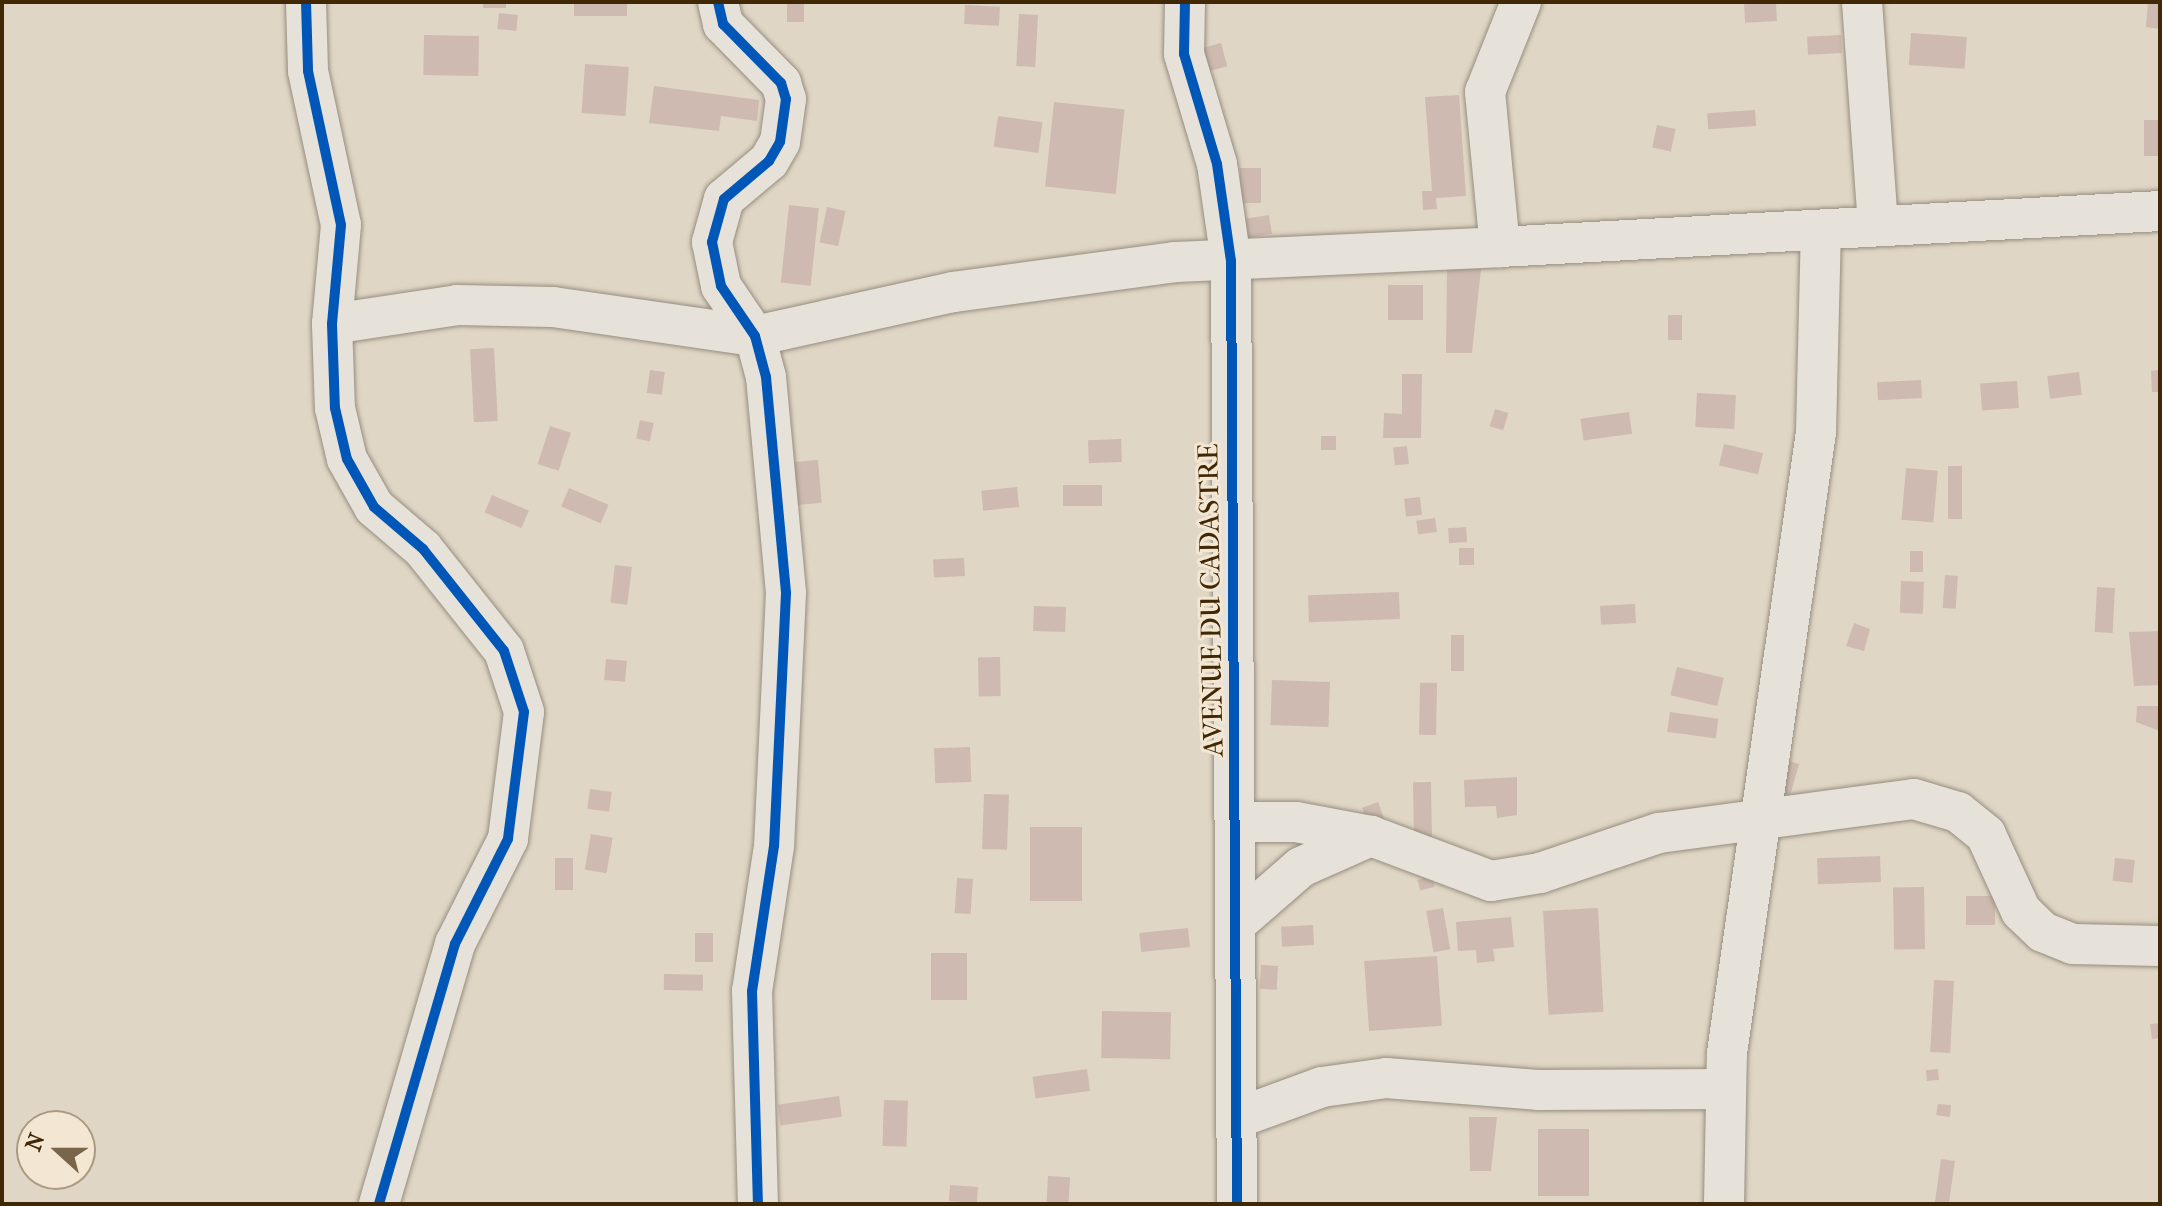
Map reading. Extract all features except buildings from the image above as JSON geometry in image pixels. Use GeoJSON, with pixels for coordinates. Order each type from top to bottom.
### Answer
{"type":"FeatureCollection","features":[{"type":"Feature","properties":{"kind":"street"},"geometry":{"type":"LineString","coordinates":[[306,2],[308,71],[341,225],[332,324],[335,408],[347,459],[374,507],[423,549],[504,651],[524,712],[508,839],[455,944],[379,1204]]}},
{"type":"Feature","properties":{"kind":"street"},"geometry":{"type":"LineString","coordinates":[[718,2],[723,24],[781,83],[786,99],[780,142],[769,161],[724,199],[712,242],[721,286],[755,336],[776,432],[787,663],[774,846],[752,991],[758,1204]]}},
{"type":"Feature","properties":{"kind":"street","name":"AVENUE DU CADASTRE"},"geometry":{"type":"LineString","coordinates":[[1185,2],[1184,54],[1217,164],[1231,261],[1239,921],[1237,1204]]}},
{"type":"Feature","properties":{"kind":"street"},"geometry":{"type":"LineString","coordinates":[[1500,247],[1485,92],[1521,2]]}},
{"type":"Feature","properties":{"kind":"street"},"geometry":{"type":"LineString","coordinates":[[1862,2],[1878,225]]}},
{"type":"Feature","properties":{"kind":"street"},"geometry":{"type":"LineString","coordinates":[[332,324],[457,305],[553,307],[755,336],[954,292],[1175,262],[1821,232],[1878,225],[2160,211]]}},
{"type":"Feature","properties":{"kind":"street"},"geometry":{"type":"LineString","coordinates":[[1724,1204],[1726,1089],[1758,816],[1793,626],[1816,432],[1821,232]]}},
{"type":"Feature","properties":{"kind":"street"},"geometry":{"type":"LineString","coordinates":[[1237,822],[1296,822],[1371,836],[1491,881],[1659,833],[1758,816],[1914,799],[1958,812],[1986,835],[2021,911],[2043,932],[2073,944],[2160,946]]}},
{"type":"Feature","properties":{"kind":"street"},"geometry":{"type":"LineString","coordinates":[[1239,921],[1301,867],[1371,836]]}},
{"type":"Feature","properties":{"kind":"street"},"geometry":{"type":"LineString","coordinates":[[1240,1117],[1322,1087],[1386,1078],[1538,1090],[1726,1089]]}},
{"type":"Feature","properties":{"kind":"cycle path"},"geometry":{"type":"LineString","coordinates":[[306,2],[308,71],[341,225],[332,324],[335,408],[347,459],[374,507],[423,549],[504,651],[524,712],[508,839],[455,944],[379,1204]]}},
{"type":"Feature","properties":{"kind":"cycle path"},"geometry":{"type":"LineString","coordinates":[[718,2],[723,24],[781,83],[786,99],[780,142],[769,161],[724,199],[712,242],[721,286],[755,336],[766,377],[786,593],[774,846],[752,991],[758,1204]]}},
{"type":"Feature","properties":{"kind":"cycle path"},"geometry":{"type":"LineString","coordinates":[[1185,2],[1184,54],[1217,164],[1231,261],[1237,1204]]}}]}
